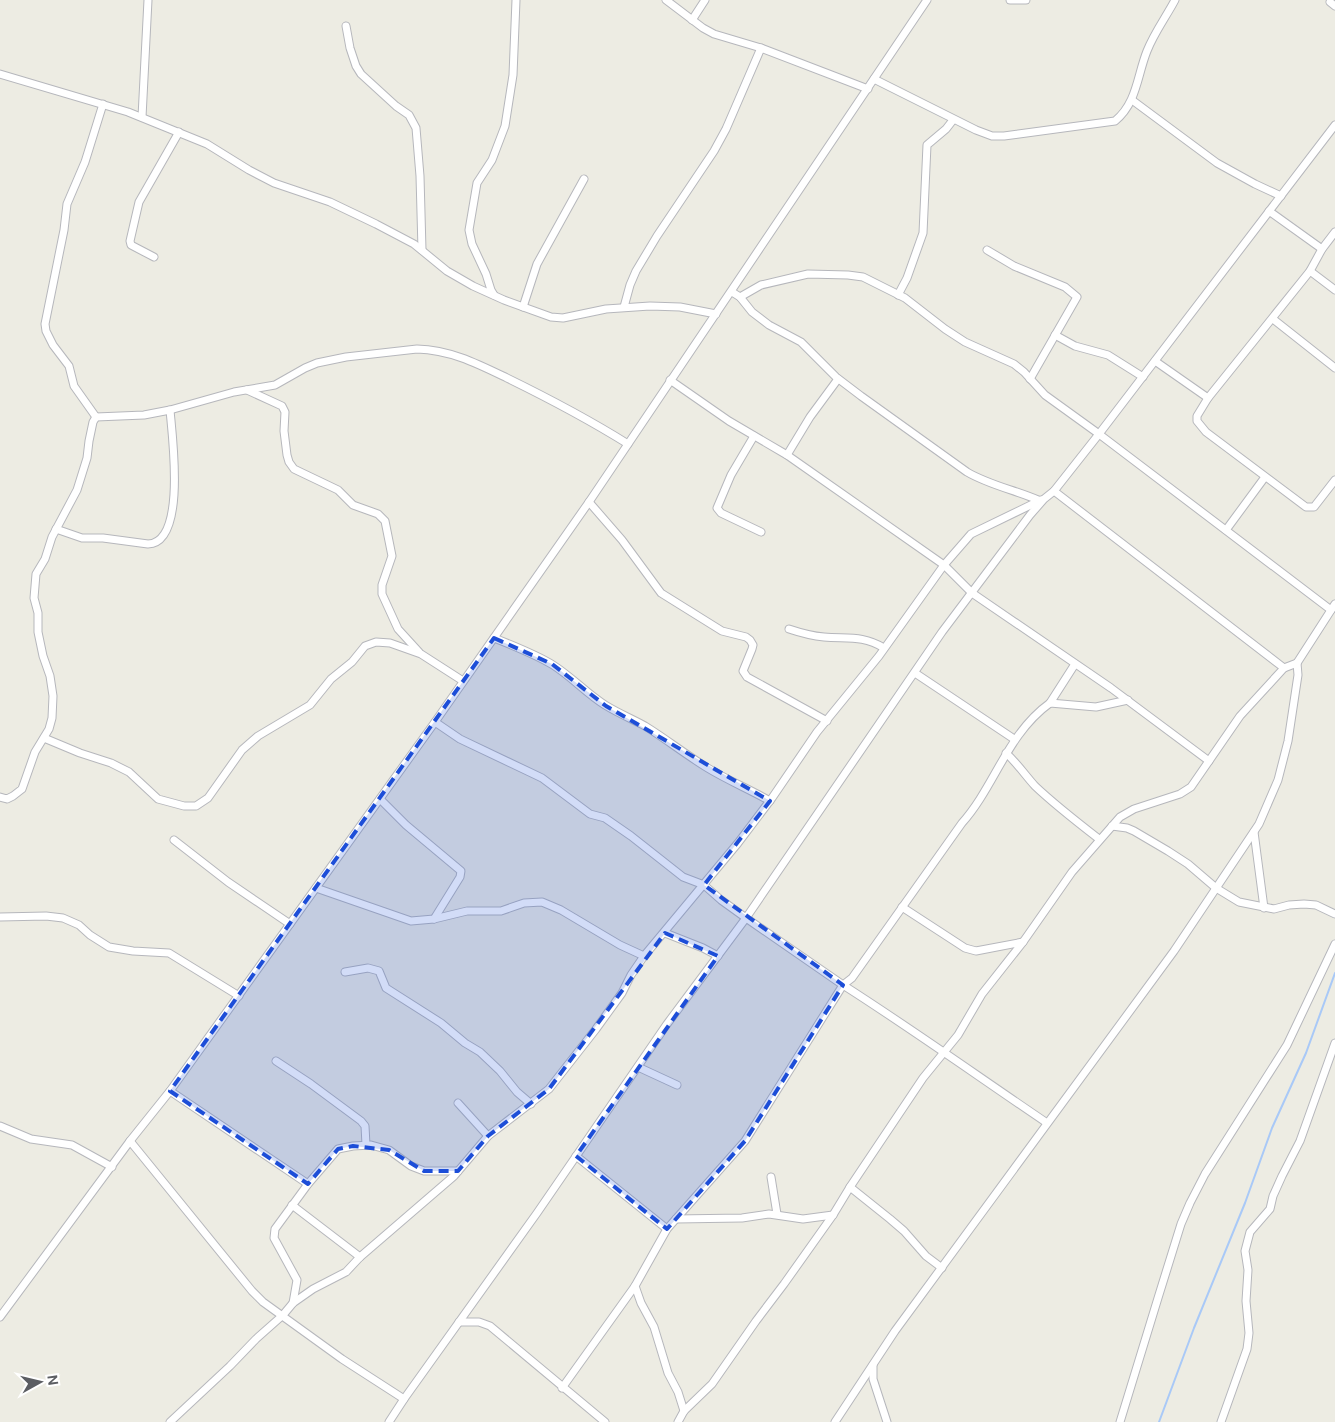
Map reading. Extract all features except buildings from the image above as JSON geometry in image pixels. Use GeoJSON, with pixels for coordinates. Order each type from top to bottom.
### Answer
{"type":"FeatureCollection","features":[{"type":"Feature","properties":{"kind":"street"},"geometry":{"type":"LineString","coordinates":[[142,117],[148,0]]}},
{"type":"Feature","properties":{"kind":"street"},"geometry":{"type":"LineString","coordinates":[[495,296],[472,244],[469,230],[476,183],[492,160],[505,126],[513,74],[516,0]]}},
{"type":"Feature","properties":{"kind":"street"},"geometry":{"type":"LineString","coordinates":[[666,0],[714,34],[762,48],[868,89]]}},
{"type":"Feature","properties":{"kind":"street"},"geometry":{"type":"LineString","coordinates":[[692,20],[705,0]]}},
{"type":"Feature","properties":{"kind":"street"},"geometry":{"type":"LineString","coordinates":[[0,1317],[130,1141],[170,1091],[435,722],[589,502],[927,0]]}},
{"type":"Feature","properties":{"kind":"street"},"geometry":{"type":"LineString","coordinates":[[1010,0],[1026,0]]}},
{"type":"Feature","properties":{"kind":"street"},"geometry":{"type":"LineString","coordinates":[[874,79],[953,120],[992,136],[1115,121],[1122,115],[1132,100],[1138,75],[1148,50],[1175,0]]}},
{"type":"Feature","properties":{"kind":"street"},"geometry":{"type":"LineString","coordinates":[[346,26],[356,66],[396,106],[409,115],[416,128],[420,176],[422,250]]}},
{"type":"Feature","properties":{"kind":"street"},"geometry":{"type":"LineString","coordinates":[[624,307],[636,271],[726,130],[762,48]]}},
{"type":"Feature","properties":{"kind":"street"},"geometry":{"type":"LineString","coordinates":[[0,74],[142,117],[207,144],[274,183],[330,202],[376,224],[422,250],[447,271],[473,286],[551,317],[563,318],[606,309],[650,306],[680,307],[716,314]]}},
{"type":"Feature","properties":{"kind":"street"},"geometry":{"type":"LineString","coordinates":[[1132,100],[1217,163],[1281,196]]}},
{"type":"Feature","properties":{"kind":"street"},"geometry":{"type":"LineString","coordinates":[[96,417],[74,386],[69,366],[53,345],[46,331],[45,324],[64,230],[66,204],[85,162],[103,104]]}},
{"type":"Feature","properties":{"kind":"street"},"geometry":{"type":"LineString","coordinates":[[898,295],[924,233],[927,145],[946,129],[953,120]]}},
{"type":"Feature","properties":{"kind":"street"},"geometry":{"type":"LineString","coordinates":[[170,1422],[294,1303],[313,1289],[346,1272],[360,1257],[392,1231],[458,1171],[488,1136],[549,1089],[622,993],[630,975],[644,956],[665,933],[770,801],[827,721],[884,648],[944,565],[971,534],[1003,517],[1020,511],[1054,491],[1335,125]]}},
{"type":"Feature","properties":{"kind":"street"},"geometry":{"type":"LineString","coordinates":[[154,257],[131,245],[130,241],[139,202],[179,132]]}},
{"type":"Feature","properties":{"kind":"street"},"geometry":{"type":"LineString","coordinates":[[523,307],[537,264],[584,179]]}},
{"type":"Feature","properties":{"kind":"street"},"geometry":{"type":"LineString","coordinates":[[1269,211],[1322,249]]}},
{"type":"Feature","properties":{"kind":"street"},"geometry":{"type":"LineString","coordinates":[[1335,232],[1322,249],[1310,271],[1208,398],[1197,416],[1197,422],[1200,427],[1306,507],[1314,507],[1335,480]]}},
{"type":"Feature","properties":{"kind":"street"},"geometry":{"type":"LineString","coordinates":[[987,250],[1014,266],[1065,287],[1077,297],[1030,379]]}},
{"type":"Feature","properties":{"kind":"street"},"geometry":{"type":"LineString","coordinates":[[1310,271],[1335,290]]}},
{"type":"Feature","properties":{"kind":"street"},"geometry":{"type":"LineString","coordinates":[[678,1422],[684,1411],[712,1384],[833,1215],[923,1078],[958,1034],[982,994],[1023,942],[1072,872],[1099,839],[1120,818],[1134,809],[1187,790],[1240,716],[1284,668],[1297,663],[1333,607],[1063,409],[1014,364],[965,342],[898,295],[863,278],[829,274],[808,274],[761,285],[740,297]]}},
{"type":"Feature","properties":{"kind":"street"},"geometry":{"type":"LineString","coordinates":[[732,292],[740,297],[752,312],[769,325],[801,342],[838,378],[968,472],[978,478],[1041,500]]}},
{"type":"Feature","properties":{"kind":"street"},"geometry":{"type":"LineString","coordinates":[[1273,318],[1335,368]]}},
{"type":"Feature","properties":{"kind":"street"},"geometry":{"type":"LineString","coordinates":[[1055,335],[1075,346],[1108,355],[1143,377]]}},
{"type":"Feature","properties":{"kind":"street"},"geometry":{"type":"LineString","coordinates":[[96,417],[144,415],[170,410],[247,390],[275,385],[305,368],[326,361],[418,349],[475,362],[551,399],[628,444]]}},
{"type":"Feature","properties":{"kind":"street"},"geometry":{"type":"LineString","coordinates":[[1155,361],[1208,398]]}},
{"type":"Feature","properties":{"kind":"street"},"geometry":{"type":"LineString","coordinates":[[787,455],[810,417],[838,378]]}},
{"type":"Feature","properties":{"kind":"street"},"geometry":{"type":"LineString","coordinates":[[670,380],[754,436],[787,455],[944,565],[972,593],[1128,700],[1209,761]]}},
{"type":"Feature","properties":{"kind":"street"},"geometry":{"type":"LineString","coordinates":[[247,390],[282,406],[285,412],[284,431],[287,455],[294,469],[338,490],[353,505],[378,514],[385,521],[392,556],[382,585],[382,594],[398,629],[421,654]]}},
{"type":"Feature","properties":{"kind":"street"},"geometry":{"type":"LineString","coordinates":[[56,529],[82,538],[103,538],[148,544],[154,544],[158,541],[165,531],[175,501],[174,449],[170,410]]}},
{"type":"Feature","properties":{"kind":"street"},"geometry":{"type":"LineString","coordinates":[[0,797],[7,798],[13,796],[22,789],[35,752],[49,729],[52,718],[53,696],[50,676],[38,632],[38,612],[34,598],[36,574],[56,529],[77,490],[87,458],[89,440],[96,417]]}},
{"type":"Feature","properties":{"kind":"street"},"geometry":{"type":"LineString","coordinates":[[754,436],[732,475],[717,508],[721,513],[761,532]]}},
{"type":"Feature","properties":{"kind":"street"},"geometry":{"type":"LineString","coordinates":[[1226,530],[1265,477]]}},
{"type":"Feature","properties":{"kind":"street"},"geometry":{"type":"LineString","coordinates":[[1054,491],[1284,668]]}},
{"type":"Feature","properties":{"kind":"street"},"geometry":{"type":"LineString","coordinates":[[389,1422],[638,1067],[746,918],[942,632],[1041,500]]}},
{"type":"Feature","properties":{"kind":"street"},"geometry":{"type":"LineString","coordinates":[[589,502],[622,540],[661,593],[722,631],[746,637],[750,640],[753,646],[743,671],[747,677],[827,721]]}},
{"type":"Feature","properties":{"kind":"street"},"geometry":{"type":"LineString","coordinates":[[789,629],[821,637],[857,637],[876,642],[884,648]]}},
{"type":"Feature","properties":{"kind":"street"},"geometry":{"type":"LineString","coordinates":[[494,638],[552,664],[584,691],[606,706],[644,726],[707,768],[770,801]]}},
{"type":"Feature","properties":{"kind":"street"},"geometry":{"type":"LineString","coordinates":[[44,738],[111,763],[128,772],[158,799],[184,806],[196,806],[208,798],[242,750],[258,736],[310,705],[330,678],[352,662],[365,646],[376,642],[390,643],[421,654],[463,681]]}},
{"type":"Feature","properties":{"kind":"street"},"geometry":{"type":"LineString","coordinates":[[836,1422],[895,1331],[1174,951],[1254,832],[1278,780],[1288,741],[1298,675],[1297,663]]}},
{"type":"Feature","properties":{"kind":"street"},"geometry":{"type":"LineString","coordinates":[[562,1388],[635,1286],[667,1229],[745,1141],[844,985],[852,978],[962,823],[974,810],[1014,739],[1050,703],[1075,664]]}},
{"type":"Feature","properties":{"kind":"street"},"geometry":{"type":"LineString","coordinates":[[915,673],[1014,739]]}},
{"type":"Feature","properties":{"kind":"street"},"geometry":{"type":"LineString","coordinates":[[1050,703],[1096,707],[1128,700]]}},
{"type":"Feature","properties":{"kind":"street"},"geometry":{"type":"LineString","coordinates":[[435,722],[460,739],[542,778],[590,814],[605,818],[683,877],[704,885],[746,918],[905,1024],[942,1053],[1046,1123]]}},
{"type":"Feature","properties":{"kind":"street"},"geometry":{"type":"LineString","coordinates":[[1006,753],[1015,761],[1033,784],[1055,805],[1099,839]]}},
{"type":"Feature","properties":{"kind":"street"},"geometry":{"type":"LineString","coordinates":[[380,799],[406,825],[461,871],[460,877],[434,919]]}},
{"type":"Feature","properties":{"kind":"street"},"geometry":{"type":"LineString","coordinates":[[1112,826],[1127,828],[1159,846],[1188,864],[1216,888],[1239,902],[1274,909],[1289,905],[1316,905],[1335,914]]}},
{"type":"Feature","properties":{"kind":"street"},"geometry":{"type":"LineString","coordinates":[[1254,832],[1264,908]]}},
{"type":"Feature","properties":{"kind":"street"},"geometry":{"type":"LineString","coordinates":[[174,840],[228,882],[290,924]]}},
{"type":"Feature","properties":{"kind":"street"},"geometry":{"type":"LineString","coordinates":[[316,888],[411,921],[434,919],[467,911],[501,911],[524,903],[537,901],[562,910],[620,945],[644,956]]}},
{"type":"Feature","properties":{"kind":"street"},"geometry":{"type":"LineString","coordinates":[[902,907],[970,950],[976,951],[1023,942]]}},
{"type":"Feature","properties":{"kind":"street"},"geometry":{"type":"LineString","coordinates":[[0,917],[46,916],[63,918],[79,925],[90,935],[110,947],[133,951],[169,953],[239,996]]}},
{"type":"Feature","properties":{"kind":"street"},"geometry":{"type":"LineString","coordinates":[[665,933],[718,956]]}},
{"type":"Feature","properties":{"kind":"street"},"geometry":{"type":"LineString","coordinates":[[1120,1422],[1178,1233],[1190,1203],[1204,1174],[1287,1045],[1335,944]]}},
{"type":"Feature","properties":{"kind":"street"},"geometry":{"type":"LineString","coordinates":[[345,972],[368,968],[379,971],[386,988],[441,1023],[465,1043],[480,1052],[500,1071],[517,1092],[531,1104]]}},
{"type":"Feature","properties":{"kind":"street"},"geometry":{"type":"LineString","coordinates":[[1221,1422],[1247,1349],[1249,1333],[1246,1301],[1248,1270],[1246,1251],[1250,1232],[1270,1210],[1273,1196],[1300,1141],[1335,1043]]}},
{"type":"Feature","properties":{"kind":"street"},"geometry":{"type":"LineString","coordinates":[[276,1061],[312,1084],[361,1121],[365,1126],[366,1145]]}},
{"type":"Feature","properties":{"kind":"street"},"geometry":{"type":"LineString","coordinates":[[638,1067],[677,1085]]}},
{"type":"Feature","properties":{"kind":"street"},"geometry":{"type":"LineString","coordinates":[[170,1091],[308,1184]]}},
{"type":"Feature","properties":{"kind":"street"},"geometry":{"type":"LineString","coordinates":[[458,1104],[488,1136]]}},
{"type":"Feature","properties":{"kind":"street"},"geometry":{"type":"LineString","coordinates":[[0,1126],[31,1139],[72,1145],[112,1167]]}},
{"type":"Feature","properties":{"kind":"street"},"geometry":{"type":"LineString","coordinates":[[130,1141],[263,1302],[342,1359],[404,1399]]}},
{"type":"Feature","properties":{"kind":"street"},"geometry":{"type":"LineString","coordinates":[[294,1303],[297,1280],[274,1238],[274,1233],[308,1184],[338,1149],[366,1145],[389,1150],[410,1166],[424,1172],[458,1171]]}},
{"type":"Feature","properties":{"kind":"street"},"geometry":{"type":"LineString","coordinates":[[576,1156],[667,1229]]}},
{"type":"Feature","properties":{"kind":"street"},"geometry":{"type":"LineString","coordinates":[[771,1177],[777,1214]]}},
{"type":"Feature","properties":{"kind":"street"},"geometry":{"type":"LineString","coordinates":[[850,1187],[897,1225],[926,1256],[942,1268]]}},
{"type":"Feature","properties":{"kind":"street"},"geometry":{"type":"LineString","coordinates":[[292,1205],[360,1257]]}},
{"type":"Feature","properties":{"kind":"street"},"geometry":{"type":"LineString","coordinates":[[676,1219],[742,1218],[777,1214],[803,1219],[833,1215]]}},
{"type":"Feature","properties":{"kind":"street"},"geometry":{"type":"LineString","coordinates":[[635,1286],[641,1303],[654,1326],[668,1373],[678,1392],[684,1411]]}},
{"type":"Feature","properties":{"kind":"street"},"geometry":{"type":"LineString","coordinates":[[460,1322],[479,1322],[490,1326],[605,1422]]}},
{"type":"Feature","properties":{"kind":"street"},"geometry":{"type":"LineString","coordinates":[[873,1364],[873,1379],[887,1422]]}},
{"type":"Feature","properties":{"kind":"highlighted area"},"geometry":{"type":"Polygon","coordinates":[[[494,638],[552,664],[606,706],[770,801],[704,885],[843,985],[745,1141],[667,1229],[576,1156],[718,956],[665,933],[549,1089],[488,1136],[458,1171],[424,1171],[389,1150],[353,1146],[338,1149],[308,1184],[170,1091],[494,638]]]}},
{"type":"Feature","properties":{"kind":"waterway"},"geometry":{"type":"LineString","coordinates":[[1159,1422],[1194,1328],[1245,1203],[1272,1128],[1306,1053],[1335,973]]}}]}
